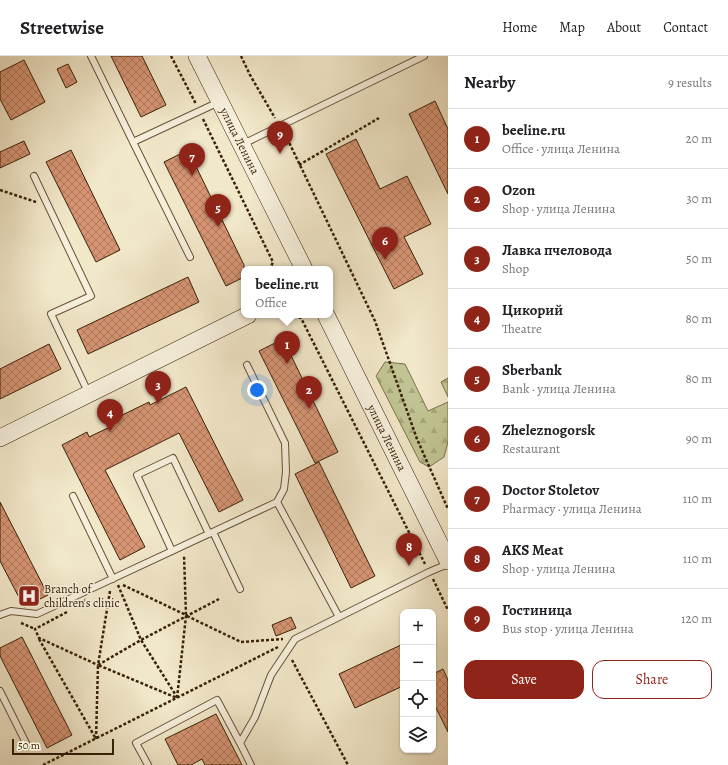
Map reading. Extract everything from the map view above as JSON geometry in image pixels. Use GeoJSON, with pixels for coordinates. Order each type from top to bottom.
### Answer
{"type":"FeatureCollection","features":[{"type":"Feature","properties":{"kind":"main road","name":"улица Ленина"},"geometry":{"type":"LineString","coordinates":[[197,56],[302,266]]}},
{"type":"Feature","properties":{"kind":"main road"},"geometry":{"type":"LineString","coordinates":[[0,438],[242,318]]}},
{"type":"Feature","properties":{"kind":"main road","name":"улица Ленина"},"geometry":{"type":"LineString","coordinates":[[327,318],[448,561]]}},
{"type":"Feature","properties":{"kind":"lane"},"geometry":{"type":"LineString","coordinates":[[91,56],[190,257]]}},
{"type":"Feature","properties":{"kind":"lane"},"geometry":{"type":"LineString","coordinates":[[242,145],[424,56]]}},
{"type":"Feature","properties":{"kind":"lane"},"geometry":{"type":"LineString","coordinates":[[133,142],[220,101]]}},
{"type":"Feature","properties":{"kind":"lane"},"geometry":{"type":"LineString","coordinates":[[34,176],[91,296],[51,314],[89,394]]}},
{"type":"Feature","properties":{"kind":"lane"},"geometry":{"type":"LineString","coordinates":[[0,615],[11,611],[38,614],[277,502],[284,489],[286,472],[285,443],[247,365]]}},
{"type":"Feature","properties":{"kind":"lane"},"geometry":{"type":"LineString","coordinates":[[172,551],[137,475],[173,458],[240,589]]}},
{"type":"Feature","properties":{"kind":"lane"},"geometry":{"type":"LineString","coordinates":[[73,496],[113,579]]}},
{"type":"Feature","properties":{"kind":"lane"},"geometry":{"type":"LineString","coordinates":[[277,502],[339,617]]}},
{"type":"Feature","properties":{"kind":"lane"},"geometry":{"type":"LineString","coordinates":[[240,743],[255,717],[271,675],[296,638],[448,564]]}},
{"type":"Feature","properties":{"kind":"lane"},"geometry":{"type":"LineString","coordinates":[[0,691],[27,746]]}},
{"type":"Feature","properties":{"kind":"lane"},"geometry":{"type":"LineString","coordinates":[[148,765],[136,742],[217,700],[251,765]]}},
{"type":"Feature","properties":{"kind":"path"},"geometry":{"type":"LineString","coordinates":[[172,56],[273,262],[271,266]]}},
{"type":"Feature","properties":{"kind":"path"},"geometry":{"type":"LineString","coordinates":[[241,56],[280,126],[375,322],[416,439],[448,509]]}},
{"type":"Feature","properties":{"kind":"path"},"geometry":{"type":"LineString","coordinates":[[299,165],[379,118]]}},
{"type":"Feature","properties":{"kind":"path"},"geometry":{"type":"LineString","coordinates":[[0,190],[48,205]]}},
{"type":"Feature","properties":{"kind":"path"},"geometry":{"type":"LineString","coordinates":[[301,318],[448,610]]}},
{"type":"Feature","properties":{"kind":"path"},"geometry":{"type":"LineString","coordinates":[[177,698],[186,615],[184,552]]}},
{"type":"Feature","properties":{"kind":"path"},"geometry":{"type":"LineString","coordinates":[[177,698],[141,640],[119,584],[241,642],[296,638]]}},
{"type":"Feature","properties":{"kind":"path"},"geometry":{"type":"LineString","coordinates":[[96,739],[98,665],[110,589]]}},
{"type":"Feature","properties":{"kind":"path"},"geometry":{"type":"LineString","coordinates":[[98,665],[186,615],[219,599]]}},
{"type":"Feature","properties":{"kind":"path"},"geometry":{"type":"LineString","coordinates":[[42,625],[35,629],[39,638],[96,739]]}},
{"type":"Feature","properties":{"kind":"path"},"geometry":{"type":"LineString","coordinates":[[39,638],[98,665],[177,698]]}},
{"type":"Feature","properties":{"kind":"path"},"geometry":{"type":"LineString","coordinates":[[43,765],[296,638]]}},
{"type":"Feature","properties":{"kind":"path"},"geometry":{"type":"LineString","coordinates":[[287,650],[348,765]]}},
{"type":"Feature","properties":{"kind":"green space"},"geometry":{"type":"Polygon","coordinates":[[[385,362],[405,364],[428,411],[448,402],[448,442],[444,457],[429,467],[420,462],[376,376],[385,362]]]}},
{"type":"Feature","properties":{"kind":"green space"},"geometry":{"type":"Polygon","coordinates":[[[448,378],[448,397],[441,382],[448,378]]]}},
{"type":"Feature","properties":{"kind":"building"},"geometry":{"type":"Polygon","coordinates":[[[111,56],[142,56],[166,105],[141,117],[111,56]]]}},
{"type":"Feature","properties":{"kind":"building"},"geometry":{"type":"Polygon","coordinates":[[[24,60],[45,102],[11,120],[0,99],[0,72],[24,60]]]}},
{"type":"Feature","properties":{"kind":"building"},"geometry":{"type":"Polygon","coordinates":[[[68,64],[77,82],[66,88],[57,69],[68,64]]]}},
{"type":"Feature","properties":{"kind":"building"},"geometry":{"type":"Polygon","coordinates":[[[435,101],[448,129],[448,194],[409,114],[435,101]]]}},
{"type":"Feature","properties":{"kind":"building"},"geometry":{"type":"Polygon","coordinates":[[[356,139],[380,189],[407,176],[431,224],[404,237],[423,274],[394,289],[326,154],[356,139]]]}},
{"type":"Feature","properties":{"kind":"building"},"geometry":{"type":"Polygon","coordinates":[[[24,141],[30,154],[0,168],[0,152],[24,141]]]}},
{"type":"Feature","properties":{"kind":"building"},"geometry":{"type":"Polygon","coordinates":[[[71,150],[120,250],[96,262],[46,162],[71,150]]]}},
{"type":"Feature","properties":{"kind":"building"},"geometry":{"type":"Polygon","coordinates":[[[188,150],[244,265],[241,266],[241,278],[226,286],[164,162],[188,150]]]}},
{"type":"Feature","properties":{"kind":"building"},"geometry":{"type":"Polygon","coordinates":[[[188,277],[199,302],[88,354],[77,330],[188,277]]]}},
{"type":"Feature","properties":{"kind":"building"},"geometry":{"type":"Polygon","coordinates":[[[283,339],[338,452],[315,463],[259,351],[283,339]]]}},
{"type":"Feature","properties":{"kind":"building"},"geometry":{"type":"Polygon","coordinates":[[[49,344],[61,369],[0,399],[0,369],[49,344]]]}},
{"type":"Feature","properties":{"kind":"building"},"geometry":{"type":"Polygon","coordinates":[[[186,387],[243,500],[219,512],[179,433],[105,470],[145,547],[120,560],[62,445],[87,432],[89,437],[110,427],[108,422],[149,402],[150,405],[186,387]]]}},
{"type":"Feature","properties":{"kind":"building"},"geometry":{"type":"Polygon","coordinates":[[[319,462],[375,576],[351,588],[295,474],[319,462]]]}},
{"type":"Feature","properties":{"kind":"building"},"geometry":{"type":"Polygon","coordinates":[[[0,502],[48,595],[24,607],[0,561],[0,502]]]}},
{"type":"Feature","properties":{"kind":"building"},"geometry":{"type":"Polygon","coordinates":[[[291,617],[296,628],[276,636],[272,625],[291,617]]]}},
{"type":"Feature","properties":{"kind":"building"},"geometry":{"type":"Polygon","coordinates":[[[22,637],[72,735],[47,748],[0,656],[0,648],[22,637]]]}},
{"type":"Feature","properties":{"kind":"building"},"geometry":{"type":"Polygon","coordinates":[[[400,645],[400,687],[355,708],[339,674],[400,645]]]}},
{"type":"Feature","properties":{"kind":"building"},"geometry":{"type":"Polygon","coordinates":[[[443,669],[448,680],[448,732],[436,708],[436,672],[443,669]]]}},
{"type":"Feature","properties":{"kind":"building"},"geometry":{"type":"Polygon","coordinates":[[[216,714],[242,765],[205,765],[202,759],[191,765],[178,765],[165,739],[216,714]]]}},
{"type":"Feature","properties":{"kind":"place","name":"Гостиница"},"geometry":{"type":"Point","coordinates":[280,154]}},
{"type":"Feature","properties":{"kind":"place","name":"Doctor Stoletov"},"geometry":{"type":"Point","coordinates":[192,176]}},
{"type":"Feature","properties":{"kind":"place","name":"Sberbank"},"geometry":{"type":"Point","coordinates":[218,227]}},
{"type":"Feature","properties":{"kind":"place","name":"Zheleznogorsk"},"geometry":{"type":"Point","coordinates":[385,260]}},
{"type":"Feature","properties":{"kind":"place","name":"beeline.ru"},"geometry":{"type":"Point","coordinates":[287,364]}},
{"type":"Feature","properties":{"kind":"place","name":"Лавка пчеловода"},"geometry":{"type":"Point","coordinates":[158,404]}},
{"type":"Feature","properties":{"kind":"place","name":"Ozon"},"geometry":{"type":"Point","coordinates":[309,409]}},
{"type":"Feature","properties":{"kind":"place","name":"Цикорий"},"geometry":{"type":"Point","coordinates":[110,432]}},
{"type":"Feature","properties":{"kind":"place","name":"AKS Meat"},"geometry":{"type":"Point","coordinates":[409,566]}},
{"type":"Feature","properties":{"kind":"place","name":"Branch of children's clinic"},"geometry":{"type":"Point","coordinates":[29,596]}}]}
